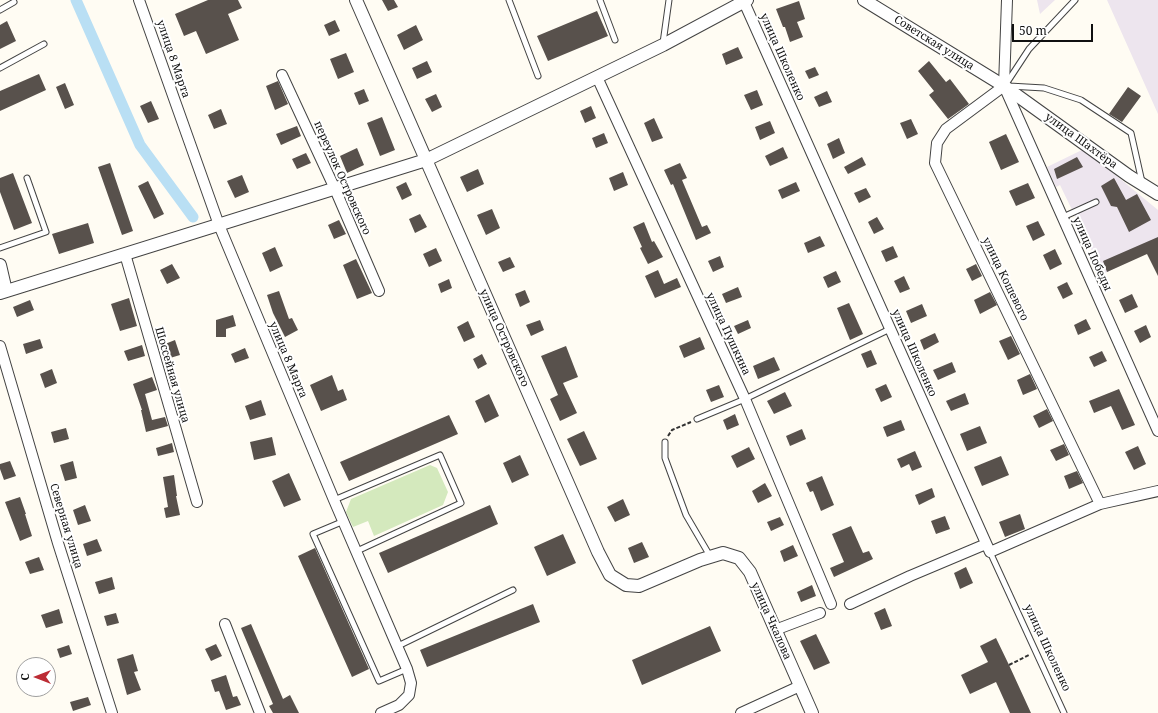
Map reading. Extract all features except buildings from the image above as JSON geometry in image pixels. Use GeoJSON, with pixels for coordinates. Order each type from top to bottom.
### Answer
{"type":"FeatureCollection","features":[{"type":"Feature","properties":{"kind":"street","name":"улица 8 Марта"},"geometry":{"type":"LineString","coordinates":[[140,0],[219,225],[334,500],[407,668],[411,683],[409,695],[399,705],[381,713]]}},
{"type":"Feature","properties":{"kind":"street","name":"улица Островского"},"geometry":{"type":"LineString","coordinates":[[356,0],[598,552],[610,575],[626,585],[639,586],[710,557]]}},
{"type":"Feature","properties":{"kind":"street","name":"Советская улица"},"geometry":{"type":"LineString","coordinates":[[864,0],[1004,86]]}},
{"type":"Feature","properties":{"kind":"street"},"geometry":{"type":"LineString","coordinates":[[1004,86],[1007,0]]}},
{"type":"Feature","properties":{"kind":"street"},"geometry":{"type":"LineString","coordinates":[[0,265],[3,292],[426,160],[663,45],[746,1]]}},
{"type":"Feature","properties":{"kind":"street","name":"улица Школенко"},"geometry":{"type":"LineString","coordinates":[[746,1],[988,548]]}},
{"type":"Feature","properties":{"kind":"street","name":"переулок Островского"},"geometry":{"type":"LineString","coordinates":[[282,75],[335,189],[379,290]]}},
{"type":"Feature","properties":{"kind":"street","name":"улица Пушкина"},"geometry":{"type":"LineString","coordinates":[[597,77],[745,399],[831,604]]}},
{"type":"Feature","properties":{"kind":"street","name":"улица Шахтёра"},"geometry":{"type":"LineString","coordinates":[[1004,86],[1143,185],[1158,194]]}},
{"type":"Feature","properties":{"kind":"street","name":"улица Победы"},"geometry":{"type":"LineString","coordinates":[[1004,86],[1158,431]]}},
{"type":"Feature","properties":{"kind":"street","name":"улица Кошевого"},"geometry":{"type":"LineString","coordinates":[[1004,86],[946,129],[937,143],[935,163],[1100,504]]}},
{"type":"Feature","properties":{"kind":"street","name":"Шоссейная улица"},"geometry":{"type":"LineString","coordinates":[[125,254],[197,502]]}},
{"type":"Feature","properties":{"kind":"street","name":"Северная улица"},"geometry":{"type":"LineString","coordinates":[[0,346],[58,543],[112,713]]}},
{"type":"Feature","properties":{"kind":"street"},"geometry":{"type":"LineString","coordinates":[[850,604],[910,576],[988,548],[1100,504],[1158,491]]}},
{"type":"Feature","properties":{"kind":"street","name":"улица Чкалова"},"geometry":{"type":"LineString","coordinates":[[710,557],[723,553],[739,558],[750,572],[812,713]]}},
{"type":"Feature","properties":{"kind":"street"},"geometry":{"type":"LineString","coordinates":[[775,630],[820,613]]}},
{"type":"Feature","properties":{"kind":"street"},"geometry":{"type":"LineString","coordinates":[[225,624],[260,713]]}},
{"type":"Feature","properties":{"kind":"street"},"geometry":{"type":"LineString","coordinates":[[741,713],[800,686]]}},
{"type":"Feature","properties":{"kind":"lane"},"geometry":{"type":"LineString","coordinates":[[509,0],[538,76]]}},
{"type":"Feature","properties":{"kind":"lane"},"geometry":{"type":"LineString","coordinates":[[600,0],[616,40]]}},
{"type":"Feature","properties":{"kind":"lane"},"geometry":{"type":"LineString","coordinates":[[663,45],[669,0]]}},
{"type":"Feature","properties":{"kind":"lane"},"geometry":{"type":"LineString","coordinates":[[1004,86],[1029,49],[1075,0]]}},
{"type":"Feature","properties":{"kind":"lane"},"geometry":{"type":"LineString","coordinates":[[0,10],[14,2]]}},
{"type":"Feature","properties":{"kind":"lane"},"geometry":{"type":"LineString","coordinates":[[0,68],[44,44]]}},
{"type":"Feature","properties":{"kind":"lane"},"geometry":{"type":"LineString","coordinates":[[1004,86],[1044,88],[1081,100],[1131,133],[1143,185]]}},
{"type":"Feature","properties":{"kind":"lane"},"geometry":{"type":"LineString","coordinates":[[0,248],[46,232],[27,178]]}},
{"type":"Feature","properties":{"kind":"lane"},"geometry":{"type":"LineString","coordinates":[[1063,217],[1096,202]]}},
{"type":"Feature","properties":{"kind":"lane"},"geometry":{"type":"LineString","coordinates":[[697,419],[745,399],[890,328]]}},
{"type":"Feature","properties":{"kind":"lane"},"geometry":{"type":"LineString","coordinates":[[665,442],[664,458],[686,515],[710,557]]}},
{"type":"Feature","properties":{"kind":"lane"},"geometry":{"type":"LineString","coordinates":[[334,500],[440,455],[461,504],[357,551]]}},
{"type":"Feature","properties":{"kind":"lane"},"geometry":{"type":"LineString","coordinates":[[344,521],[313,534],[380,681],[407,668]]}},
{"type":"Feature","properties":{"kind":"lane","name":"улица Школенко"},"geometry":{"type":"LineString","coordinates":[[988,548],[1064,713]]}},
{"type":"Feature","properties":{"kind":"lane"},"geometry":{"type":"LineString","coordinates":[[398,646],[514,590]]}},
{"type":"Feature","properties":{"kind":"path"},"geometry":{"type":"LineString","coordinates":[[665,442],[672,430],[697,419]]}},
{"type":"Feature","properties":{"kind":"path"},"geometry":{"type":"LineString","coordinates":[[1009,665],[1036,652]]}},
{"type":"Feature","properties":{"kind":"shaded area"},"geometry":{"type":"Polygon","coordinates":[[[1037,0],[1055,0],[1040,14],[1037,0]]]}},
{"type":"Feature","properties":{"kind":"shaded area"},"geometry":{"type":"Polygon","coordinates":[[[1107,0],[1158,0],[1158,114],[1107,0]]]}},
{"type":"Feature","properties":{"kind":"shaded area"},"geometry":{"type":"Polygon","coordinates":[[[1084,149],[1158,210],[1158,271],[1147,253],[1103,274],[1060,185],[1056,187],[1047,167],[1084,149]]]}},
{"type":"Feature","properties":{"kind":"green space"},"geometry":{"type":"Polygon","coordinates":[[[430,465],[437,468],[448,492],[443,505],[374,536],[368,521],[353,527],[346,512],[351,499],[430,465]]]}},
{"type":"Feature","properties":{"kind":"waterway"},"geometry":{"type":"LineString","coordinates":[[76,0],[140,145],[193,217]]}}]}
